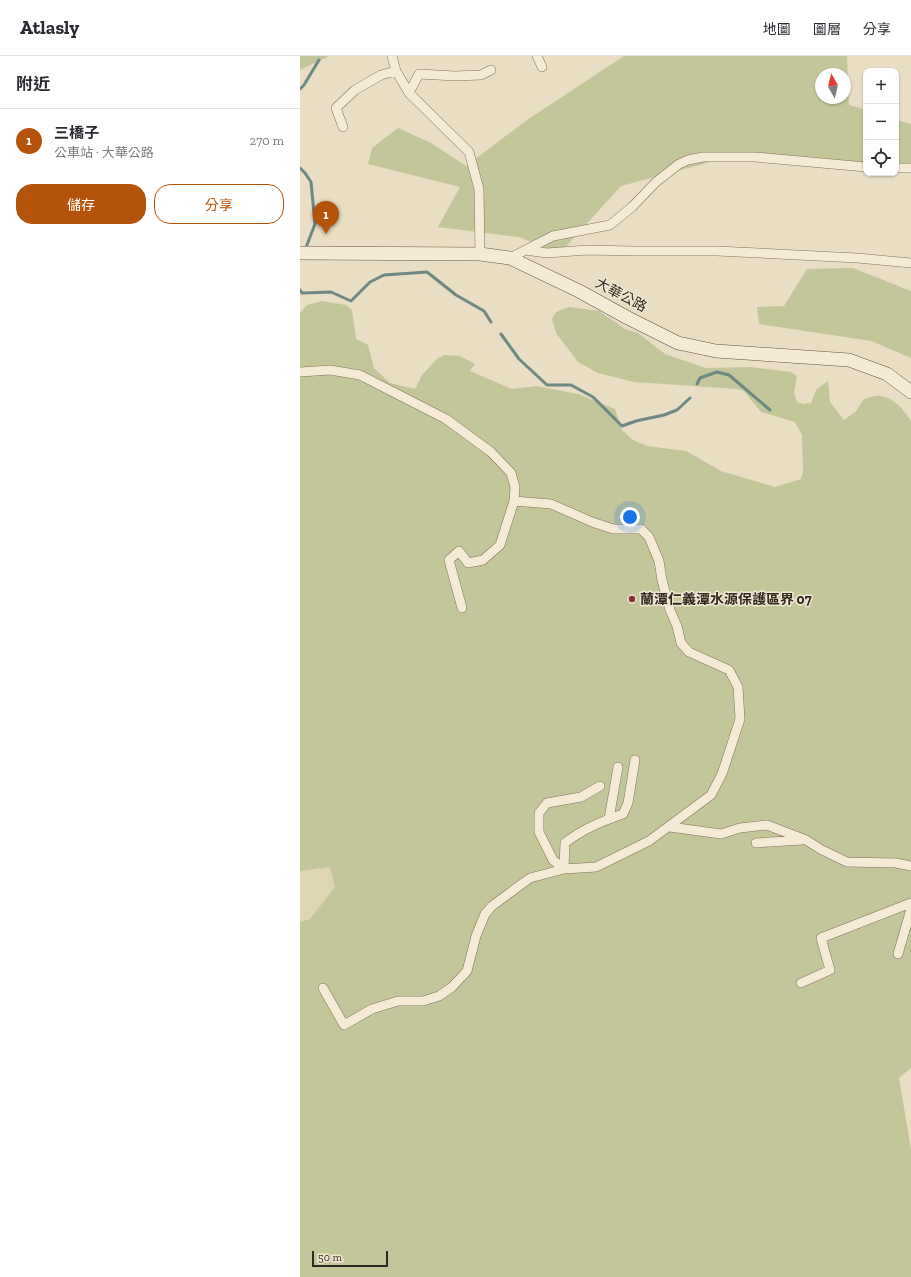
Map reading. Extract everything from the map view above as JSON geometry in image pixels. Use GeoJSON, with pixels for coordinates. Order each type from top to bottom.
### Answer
{"type":"FeatureCollection","features":[{"type":"Feature","properties":{"kind":"main road","name":"大華公路"},"geometry":{"type":"LineString","coordinates":[[305,253],[480,254],[510,258],[579,291],[678,343],[716,351],[849,360],[886,374],[911,392]]}},
{"type":"Feature","properties":{"kind":"street"},"geometry":{"type":"LineString","coordinates":[[392,56],[396,71],[409,93],[469,152],[479,189],[480,254]]}},
{"type":"Feature","properties":{"kind":"street"},"geometry":{"type":"LineString","coordinates":[[538,56],[542,66]]}},
{"type":"Feature","properties":{"kind":"street"},"geometry":{"type":"LineString","coordinates":[[409,93],[419,74],[455,76],[481,75],[491,70]]}},
{"type":"Feature","properties":{"kind":"street"},"geometry":{"type":"LineString","coordinates":[[343,127],[336,108],[355,90],[381,75],[396,71]]}},
{"type":"Feature","properties":{"kind":"street"},"geometry":{"type":"LineString","coordinates":[[510,258],[553,236],[610,225],[632,207],[656,182],[679,164],[688,160],[703,157],[755,157],[863,167]]}},
{"type":"Feature","properties":{"kind":"street"},"geometry":{"type":"LineString","coordinates":[[899,168],[911,168]]}},
{"type":"Feature","properties":{"kind":"street"},"geometry":{"type":"LineString","coordinates":[[525,250],[547,253],[586,250],[717,250],[857,258],[911,263]]}},
{"type":"Feature","properties":{"kind":"street"},"geometry":{"type":"LineString","coordinates":[[300,372],[330,370],[360,375],[446,419],[491,452],[511,473],[515,487],[514,501],[500,545],[483,560],[468,563],[459,551],[449,560],[462,608]]}},
{"type":"Feature","properties":{"kind":"street"},"geometry":{"type":"LineString","coordinates":[[323,988],[344,1025],[372,1009],[398,1001],[423,1001],[439,996],[452,987],[467,971],[476,936],[485,914],[492,906],[530,878],[564,869],[596,867],[649,842],[711,795],[722,774],[740,719],[738,687],[729,670],[689,652],[681,643],[677,626],[670,610],[662,580],[659,561],[649,537],[641,529],[613,529],[592,522],[551,504],[514,501]]}},
{"type":"Feature","properties":{"kind":"street"},"geometry":{"type":"LineString","coordinates":[[564,869],[565,843],[577,833],[609,818],[623,814],[628,803],[635,760]]}},
{"type":"Feature","properties":{"kind":"street"},"geometry":{"type":"LineString","coordinates":[[609,818],[618,767]]}},
{"type":"Feature","properties":{"kind":"street"},"geometry":{"type":"LineString","coordinates":[[564,869],[553,860],[539,832],[540,813],[547,803],[581,797],[600,786]]}},
{"type":"Feature","properties":{"kind":"street"},"geometry":{"type":"LineString","coordinates":[[670,826],[721,834],[740,828],[767,825],[806,840],[822,850],[847,862],[896,863],[911,866]]}},
{"type":"Feature","properties":{"kind":"street"},"geometry":{"type":"LineString","coordinates":[[756,844],[806,840]]}},
{"type":"Feature","properties":{"kind":"street"},"geometry":{"type":"LineString","coordinates":[[801,983],[830,970],[821,938],[911,903]]}},
{"type":"Feature","properties":{"kind":"street"},"geometry":{"type":"LineString","coordinates":[[898,954],[911,909]]}},
{"type":"Feature","properties":{"kind":"shaded area"},"geometry":{"type":"Polygon","coordinates":[[[330,867],[336,887],[310,919],[300,922],[300,871],[330,867]]]}},
{"type":"Feature","properties":{"kind":"green space"},"geometry":{"type":"Polygon","coordinates":[[[300,56],[329,56],[300,70],[300,56]]]}},
{"type":"Feature","properties":{"kind":"green space"},"geometry":{"type":"Polygon","coordinates":[[[624,56],[847,56],[847,68],[815,68],[815,104],[849,104],[863,109],[863,165],[714,161],[621,186],[560,253],[519,237],[438,227],[460,187],[368,164],[372,148],[398,128],[431,143],[466,166],[527,120],[624,56]]]}},
{"type":"Feature","properties":{"kind":"green space"},"geometry":{"type":"Polygon","coordinates":[[[899,121],[911,124],[911,167],[899,166],[899,121]]]}},
{"type":"Feature","properties":{"kind":"green space"},"geometry":{"type":"Polygon","coordinates":[[[853,268],[911,291],[911,358],[871,341],[759,324],[757,307],[784,306],[807,269],[853,268]]]}},
{"type":"Feature","properties":{"kind":"green space"},"geometry":{"type":"Polygon","coordinates":[[[322,301],[346,305],[352,310],[356,339],[368,345],[374,368],[390,383],[415,389],[422,375],[438,358],[445,355],[460,356],[475,364],[470,371],[512,389],[537,386],[578,394],[615,409],[622,430],[633,440],[647,446],[686,451],[721,471],[775,487],[801,479],[803,472],[802,435],[795,422],[761,412],[744,391],[737,389],[634,382],[598,373],[578,362],[556,333],[552,319],[556,312],[569,307],[599,311],[625,329],[638,333],[665,354],[706,368],[750,367],[791,372],[797,376],[794,393],[797,402],[803,404],[811,403],[816,390],[828,381],[830,402],[844,420],[856,411],[864,399],[878,396],[890,399],[902,408],[911,421],[911,1068],[899,1078],[911,1149],[911,1277],[300,1277],[300,922],[310,919],[335,887],[330,867],[300,871],[300,313],[307,305],[322,301]]]}},
{"type":"Feature","properties":{"kind":"waterway"},"geometry":{"type":"LineString","coordinates":[[300,89],[319,60]]}},
{"type":"Feature","properties":{"kind":"waterway"},"geometry":{"type":"LineString","coordinates":[[300,168],[311,182],[315,224],[305,250]]}},
{"type":"Feature","properties":{"kind":"waterway"},"geometry":{"type":"LineString","coordinates":[[300,290],[302,293],[331,292],[351,301],[370,282],[384,275],[427,272],[456,295],[484,311],[491,322]]}},
{"type":"Feature","properties":{"kind":"waterway"},"geometry":{"type":"LineString","coordinates":[[501,334],[519,359],[547,385],[571,385],[593,397],[622,426],[677,410],[690,398]]}},
{"type":"Feature","properties":{"kind":"waterway"},"geometry":{"type":"LineString","coordinates":[[697,384],[700,378],[717,372],[729,375],[770,410]]}},
{"type":"Feature","properties":{"kind":"place","name":"三橋子"},"geometry":{"type":"Point","coordinates":[326,234]}},
{"type":"Feature","properties":{"kind":"place","name":"蘭潭仁義潭水源保護區界 07"},"geometry":{"type":"Point","coordinates":[632,599]}}]}
